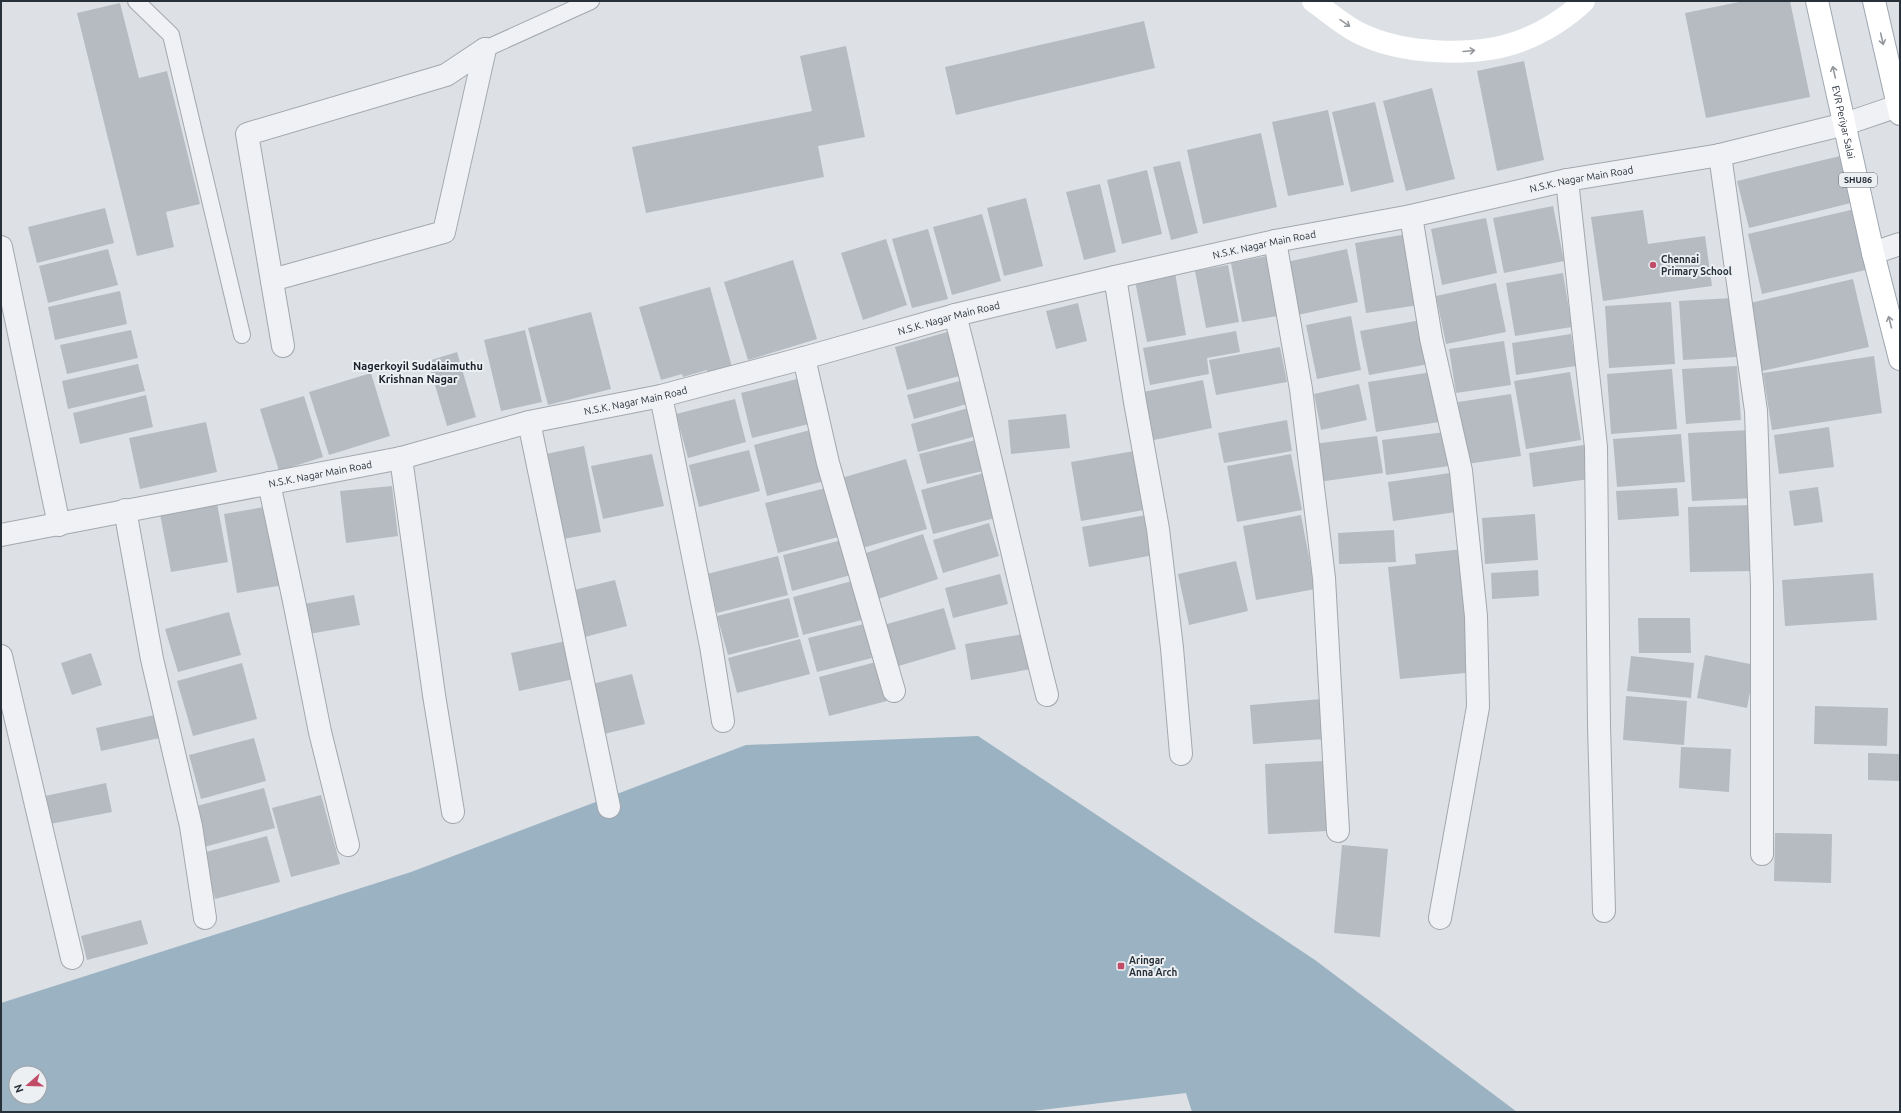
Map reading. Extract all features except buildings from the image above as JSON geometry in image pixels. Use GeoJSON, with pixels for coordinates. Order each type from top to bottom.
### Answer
{"type":"FeatureCollection","features":[{"type":"Feature","properties":{"kind":"main road"},"geometry":{"type":"LineString","coordinates":[[1313,1],[1358,32],[1399,47],[1444,53],[1485,49],[1523,40],[1570,14],[1584,1]]}},
{"type":"Feature","properties":{"kind":"main road","name":"EVR Periyar Salai"},"geometry":{"type":"LineString","coordinates":[[1817,1],[1846,124],[1873,253],[1900,359]]}},
{"type":"Feature","properties":{"kind":"main road"},"geometry":{"type":"LineString","coordinates":[[1874,1],[1899,110]]}},
{"type":"Feature","properties":{"kind":"street"},"geometry":{"type":"LineString","coordinates":[[272,280],[444,232],[485,49]]}},
{"type":"Feature","properties":{"kind":"street"},"geometry":{"type":"LineString","coordinates":[[283,346],[247,134],[446,75],[485,49]]}},
{"type":"Feature","properties":{"kind":"street","name":"N.S.K. Nagar Main Road"},"geometry":{"type":"LineString","coordinates":[[1,536],[125,510],[401,458],[529,422],[661,396],[804,358],[955,315],[1115,277],[1275,241],[1411,216],[1566,180],[1720,155],[1899,110]]}},
{"type":"Feature","properties":{"kind":"street"},"geometry":{"type":"LineString","coordinates":[[1720,155],[1756,410],[1762,587],[1762,854]]}},
{"type":"Feature","properties":{"kind":"street"},"geometry":{"type":"LineString","coordinates":[[1566,180],[1596,447],[1599,725],[1604,912]]}},
{"type":"Feature","properties":{"kind":"street"},"geometry":{"type":"LineString","coordinates":[[1411,216],[1431,338],[1461,471],[1476,616],[1478,707],[1440,918]]}},
{"type":"Feature","properties":{"kind":"street"},"geometry":{"type":"LineString","coordinates":[[1275,241],[1301,389],[1324,578],[1338,831]]}},
{"type":"Feature","properties":{"kind":"street"},"geometry":{"type":"LineString","coordinates":[[1873,253],[1900,244]]}},
{"type":"Feature","properties":{"kind":"street"},"geometry":{"type":"LineString","coordinates":[[1,247],[59,525]]}},
{"type":"Feature","properties":{"kind":"street"},"geometry":{"type":"LineString","coordinates":[[1115,277],[1134,402],[1158,529],[1172,648],[1181,754]]}},
{"type":"Feature","properties":{"kind":"street"},"geometry":{"type":"LineString","coordinates":[[955,315],[980,412],[1026,614],[1047,695]]}},
{"type":"Feature","properties":{"kind":"street"},"geometry":{"type":"LineString","coordinates":[[804,358],[828,463],[894,691]]}},
{"type":"Feature","properties":{"kind":"street"},"geometry":{"type":"LineString","coordinates":[[661,396],[711,646],[723,721]]}},
{"type":"Feature","properties":{"kind":"street"},"geometry":{"type":"LineString","coordinates":[[529,422],[609,807]]}},
{"type":"Feature","properties":{"kind":"street"},"geometry":{"type":"LineString","coordinates":[[401,458],[434,695],[453,812]]}},
{"type":"Feature","properties":{"kind":"street"},"geometry":{"type":"LineString","coordinates":[[269,483],[320,732],[348,845]]}},
{"type":"Feature","properties":{"kind":"street"},"geometry":{"type":"LineString","coordinates":[[125,510],[152,659],[191,826],[205,918]]}},
{"type":"Feature","properties":{"kind":"street"},"geometry":{"type":"LineString","coordinates":[[1,656],[72,958]]}},
{"type":"Feature","properties":{"kind":"lane"},"geometry":{"type":"LineString","coordinates":[[136,1],[171,34],[242,335]]}},
{"type":"Feature","properties":{"kind":"lane"},"geometry":{"type":"LineString","coordinates":[[485,49],[592,1]]}},
{"type":"Feature","properties":{"kind":"water"},"geometry":{"type":"Polygon","coordinates":[[[978,736],[1315,960],[1517,1112],[1192,1112],[1186,1093],[1024,1112],[1,1112],[1,1003],[411,872],[746,745],[978,736]]]}},
{"type":"Feature","properties":{"kind":"place","name":"Chennai Primary School"},"geometry":{"type":"Point","coordinates":[1653,265]}},
{"type":"Feature","properties":{"kind":"place","name":"Aringar Anna Arch"},"geometry":{"type":"Point","coordinates":[1121,966]}},
{"type":"Feature","properties":{"kind":"district","name":"Nagerkoyil Sudalaimuthu Krishnan Nagar"},"geometry":{"type":"Point","coordinates":[418,372]}}]}
